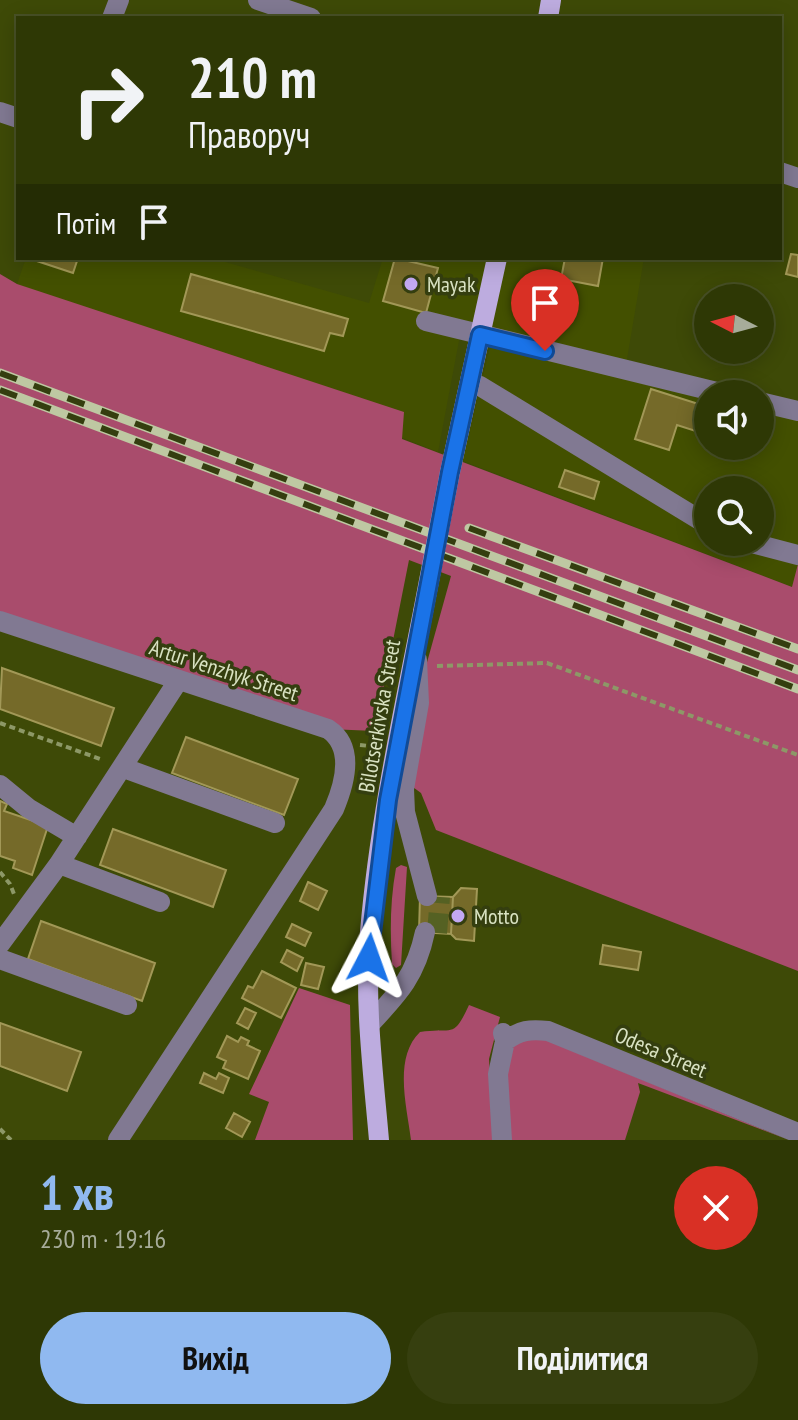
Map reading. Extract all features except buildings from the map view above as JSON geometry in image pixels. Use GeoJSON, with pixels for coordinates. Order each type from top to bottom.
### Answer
{"type":"FeatureCollection","features":[{"type":"Feature","properties":{"kind":"main road","name":"Bilotserkivska Street"},"geometry":{"type":"LineString","coordinates":[[379,1140],[368,984],[370,933],[398,748],[423,612],[497,260]]}},
{"type":"Feature","properties":{"kind":"street"},"geometry":{"type":"LineString","coordinates":[[258,0],[305,16]]}},
{"type":"Feature","properties":{"kind":"street"},"geometry":{"type":"LineString","coordinates":[[426,321],[694,387]]}},
{"type":"Feature","properties":{"kind":"street"},"geometry":{"type":"LineString","coordinates":[[480,386],[694,516]]}},
{"type":"Feature","properties":{"kind":"street"},"geometry":{"type":"LineString","coordinates":[[774,405],[798,411]]}},
{"type":"Feature","properties":{"kind":"street"},"geometry":{"type":"LineString","coordinates":[[774,549],[798,555]]}},
{"type":"Feature","properties":{"kind":"street","name":"Artur Venzhyk Street"},"geometry":{"type":"LineString","coordinates":[[0,621],[328,729],[338,735],[343,744]]}},
{"type":"Feature","properties":{"kind":"street"},"geometry":{"type":"LineString","coordinates":[[417,644],[419,703],[404,789],[405,812],[434,896]]}},
{"type":"Feature","properties":{"kind":"street"},"geometry":{"type":"LineString","coordinates":[[0,944],[124,768],[178,681]]}},
{"type":"Feature","properties":{"kind":"street"},"geometry":{"type":"LineString","coordinates":[[118,1140],[323,829],[343,783],[343,744]]}},
{"type":"Feature","properties":{"kind":"street"},"geometry":{"type":"LineString","coordinates":[[124,768],[275,823]]}},
{"type":"Feature","properties":{"kind":"street"},"geometry":{"type":"LineString","coordinates":[[0,785],[28,808],[77,837]]}},
{"type":"Feature","properties":{"kind":"street"},"geometry":{"type":"LineString","coordinates":[[59,864],[160,902]]}},
{"type":"Feature","properties":{"kind":"street"},"geometry":{"type":"LineString","coordinates":[[370,1024],[400,992],[431,933]]}},
{"type":"Feature","properties":{"kind":"street"},"geometry":{"type":"LineString","coordinates":[[0,959],[127,1005]]}},
{"type":"Feature","properties":{"kind":"street","name":"Odesa Street"},"geometry":{"type":"LineString","coordinates":[[502,1140],[498,1074],[504,1037],[530,1029],[548,1031],[798,1133]]}},
{"type":"Feature","properties":{"kind":"path"},"geometry":{"type":"LineString","coordinates":[[426,666],[547,663],[798,755]]}},
{"type":"Feature","properties":{"kind":"path"},"geometry":{"type":"LineString","coordinates":[[0,723],[124,768]]}},
{"type":"Feature","properties":{"kind":"path"},"geometry":{"type":"LineString","coordinates":[[343,744],[398,748]]}},
{"type":"Feature","properties":{"kind":"path"},"geometry":{"type":"LineString","coordinates":[[0,1129],[11,1140]]}},
{"type":"Feature","properties":{"kind":"shaded area"},"geometry":{"type":"Polygon","coordinates":[[[25,260],[218,260],[369,303],[382,260],[644,260],[625,371],[694,390],[694,460],[774,460],[774,405],[798,411],[798,564],[793,587],[712,556],[774,556],[774,476],[694,476],[694,549],[463,461],[492,338],[461,330],[438,452],[17,284],[25,260]]]}},
{"type":"Feature","properties":{"kind":"shaded area"},"geometry":{"type":"Polygon","coordinates":[[[0,274],[17,284],[404,412],[402,439],[694,550],[694,556],[710,556],[792,587],[798,564],[798,971],[436,830],[421,793],[406,782],[426,666],[451,576],[409,560],[375,731],[328,729],[0,621],[0,274]]]}},
{"type":"Feature","properties":{"kind":"shaded area"},"geometry":{"type":"Polygon","coordinates":[[[401,865],[407,867],[401,965],[396,968],[392,964],[392,904],[396,868],[401,865]]]}},
{"type":"Feature","properties":{"kind":"shaded area"},"geometry":{"type":"Polygon","coordinates":[[[299,988],[350,1005],[353,1140],[255,1140],[269,1102],[249,1094],[299,988]]]}},
{"type":"Feature","properties":{"kind":"shaded area"},"geometry":{"type":"Polygon","coordinates":[[[469,1005],[500,1017],[489,1059],[494,1140],[411,1140],[404,1069],[412,1043],[420,1032],[455,1028],[469,1005]]]}},
{"type":"Feature","properties":{"kind":"shaded area"},"geometry":{"type":"Polygon","coordinates":[[[534,1035],[789,1140],[638,1083],[640,1092],[625,1140],[508,1140],[504,1071],[514,1043],[534,1035]]]}},
{"type":"Feature","properties":{"kind":"tunnel"},"geometry":{"type":"LineString","coordinates":[[437,933],[440,897]]}},
{"type":"Feature","properties":{"kind":"railway"},"geometry":{"type":"LineString","coordinates":[[0,373],[798,670]]}},
{"type":"Feature","properties":{"kind":"railway"},"geometry":{"type":"LineString","coordinates":[[0,390],[798,689]]}},
{"type":"Feature","properties":{"kind":"railway"},"geometry":{"type":"LineString","coordinates":[[469,528],[798,649]]}},
{"type":"Feature","properties":{"kind":"place","name":"Mayak"},"geometry":{"type":"Point","coordinates":[411,284]}},
{"type":"Feature","properties":{"kind":"place","name":"Motto"},"geometry":{"type":"Point","coordinates":[458,916]}},
{"type":"Feature","properties":{"kind":"route"},"geometry":{"type":"LineString","coordinates":[[369,958],[388,800],[450,472],[480,335],[545,351]]}}]}
